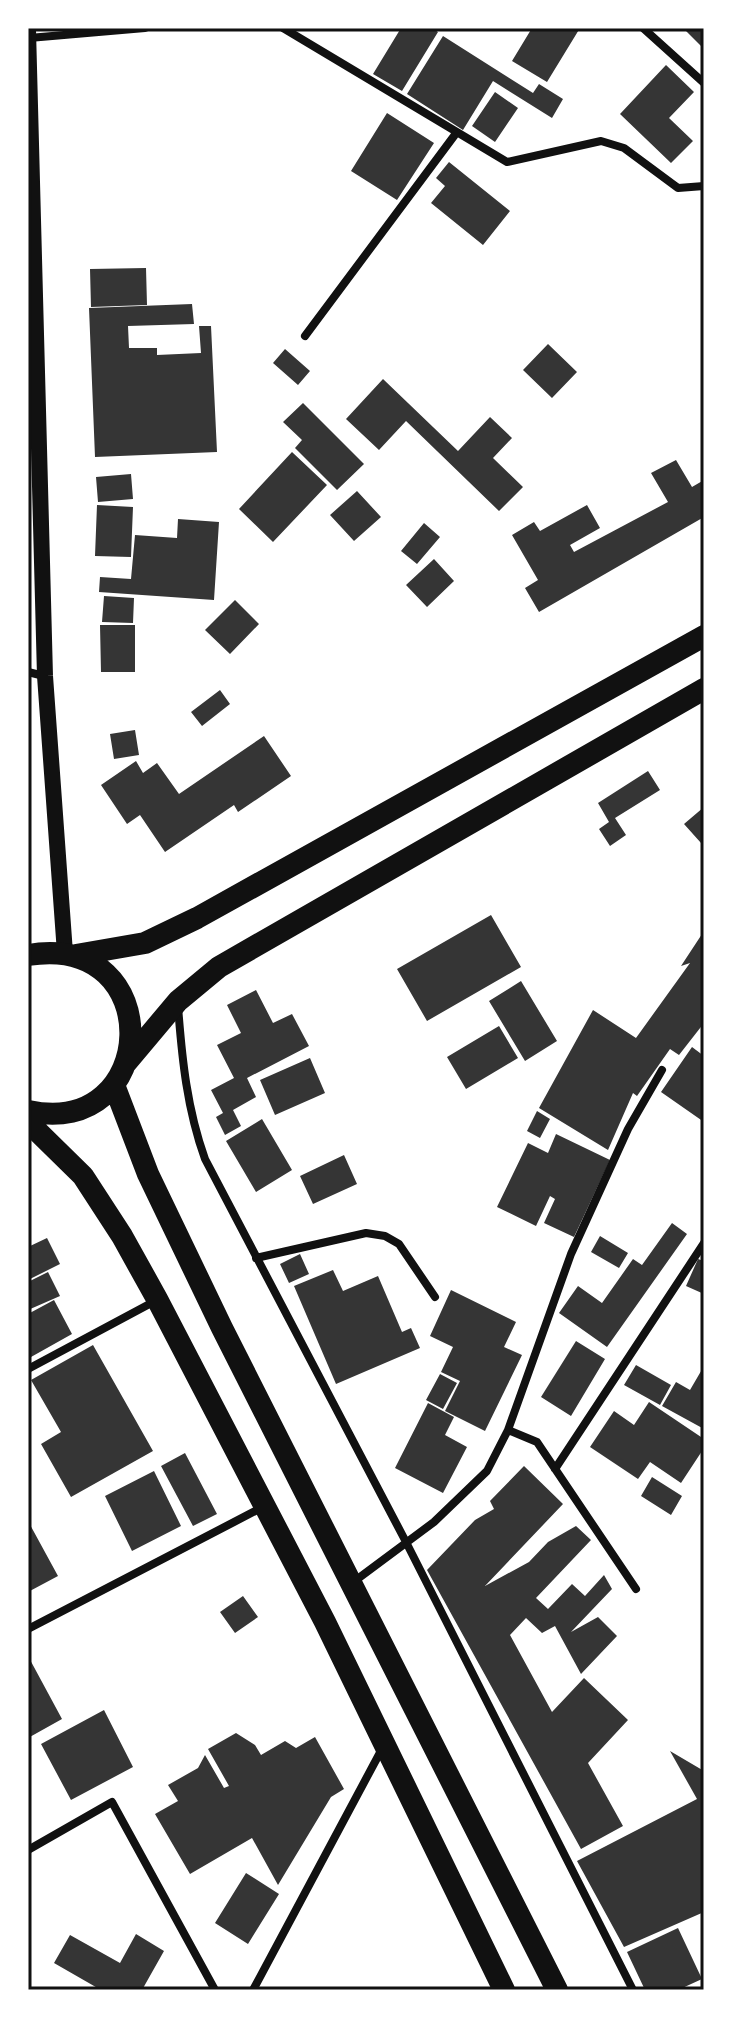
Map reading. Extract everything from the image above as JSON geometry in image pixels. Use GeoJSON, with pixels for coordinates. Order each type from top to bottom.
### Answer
{"type":"FeatureCollection","features":[{"type":"Feature","properties":{"kind":"highway"},"geometry":{"type":"LineString","coordinates":[[28,955],[46,952],[70,954],[145,943],[197,918],[704,636]]}},
{"type":"Feature","properties":{"kind":"highway"},"geometry":{"type":"LineString","coordinates":[[28,1111],[64,1113],[82,1108],[99,1098],[114,1085],[126,1063],[178,1001],[219,967],[704,689]]}},
{"type":"Feature","properties":{"kind":"highway"},"geometry":{"type":"LineString","coordinates":[[70,954],[96,965],[112,980],[124,998],[131,1031],[126,1063]]}},
{"type":"Feature","properties":{"kind":"highway"},"geometry":{"type":"LineString","coordinates":[[114,1085],[148,1174],[222,1328],[557,1990]]}},
{"type":"Feature","properties":{"kind":"highway"},"geometry":{"type":"LineString","coordinates":[[28,1122],[83,1176],[122,1236],[157,1299],[325,1622],[383,1747],[504,1990]]}},
{"type":"Feature","properties":{"kind":"main road"},"geometry":{"type":"LineString","coordinates":[[28,30],[36,674],[70,954]]}},
{"type":"Feature","properties":{"kind":"street"},"geometry":{"type":"LineString","coordinates":[[28,38],[145,28]]}},
{"type":"Feature","properties":{"kind":"street"},"geometry":{"type":"LineString","coordinates":[[283,28],[507,162],[601,141],[624,148],[678,188],[704,186]]}},
{"type":"Feature","properties":{"kind":"street"},"geometry":{"type":"LineString","coordinates":[[643,28],[704,83]]}},
{"type":"Feature","properties":{"kind":"street"},"geometry":{"type":"LineString","coordinates":[[305,336],[457,132]]}},
{"type":"Feature","properties":{"kind":"street"},"geometry":{"type":"LineString","coordinates":[[178,1001],[183,1066],[193,1125],[205,1159],[406,1542],[633,1990]]}},
{"type":"Feature","properties":{"kind":"street"},"geometry":{"type":"LineString","coordinates":[[352,1584],[434,1522],[487,1471],[508,1430],[571,1254],[628,1129],[662,1070]]}},
{"type":"Feature","properties":{"kind":"street"},"geometry":{"type":"LineString","coordinates":[[256,1258],[366,1233],[385,1236],[399,1244],[435,1297]]}},
{"type":"Feature","properties":{"kind":"street"},"geometry":{"type":"LineString","coordinates":[[555,1469],[704,1243]]}},
{"type":"Feature","properties":{"kind":"street"},"geometry":{"type":"LineString","coordinates":[[28,1369],[157,1299]]}},
{"type":"Feature","properties":{"kind":"street"},"geometry":{"type":"LineString","coordinates":[[508,1430],[537,1442],[636,1589]]}},
{"type":"Feature","properties":{"kind":"street"},"geometry":{"type":"LineString","coordinates":[[28,1629],[264,1506]]}},
{"type":"Feature","properties":{"kind":"street"},"geometry":{"type":"LineString","coordinates":[[253,1990],[383,1747]]}},
{"type":"Feature","properties":{"kind":"street"},"geometry":{"type":"LineString","coordinates":[[28,1850],[112,1802],[215,1990]]}},
{"type":"Feature","properties":{"kind":"building"},"geometry":{"type":"Polygon","coordinates":[[[401,28],[432,28],[438,32],[402,91],[373,74],[401,28]]]}},
{"type":"Feature","properties":{"kind":"building"},"geometry":{"type":"Polygon","coordinates":[[[532,28],[580,28],[547,82],[512,61],[532,28]]]}},
{"type":"Feature","properties":{"kind":"building"},"geometry":{"type":"Polygon","coordinates":[[[683,28],[704,28],[704,49],[683,28]]]}},
{"type":"Feature","properties":{"kind":"building"},"geometry":{"type":"Polygon","coordinates":[[[443,36],[533,93],[539,84],[563,99],[552,118],[493,81],[463,130],[407,94],[443,36]]]}},
{"type":"Feature","properties":{"kind":"building"},"geometry":{"type":"Polygon","coordinates":[[[666,65],[694,92],[669,118],[693,141],[671,163],[620,114],[666,65]]]}},
{"type":"Feature","properties":{"kind":"building"},"geometry":{"type":"Polygon","coordinates":[[[495,92],[518,108],[495,142],[472,126],[495,92]]]}},
{"type":"Feature","properties":{"kind":"building"},"geometry":{"type":"Polygon","coordinates":[[[387,113],[434,143],[397,200],[351,171],[387,113]]]}},
{"type":"Feature","properties":{"kind":"building"},"geometry":{"type":"Polygon","coordinates":[[[449,162],[510,211],[483,245],[431,203],[445,186],[436,178],[449,162]]]}},
{"type":"Feature","properties":{"kind":"building"},"geometry":{"type":"Polygon","coordinates":[[[146,268],[147,305],[91,307],[90,269],[146,268]]]}},
{"type":"Feature","properties":{"kind":"building"},"geometry":{"type":"Polygon","coordinates":[[[192,304],[194,324],[128,326],[129,348],[157,348],[157,355],[201,353],[199,326],[211,326],[217,452],[95,457],[89,308],[192,304]]]}},
{"type":"Feature","properties":{"kind":"building"},"geometry":{"type":"Polygon","coordinates":[[[548,344],[577,372],[552,398],[523,370],[548,344]]]}},
{"type":"Feature","properties":{"kind":"building"},"geometry":{"type":"Polygon","coordinates":[[[285,349],[310,371],[298,385],[273,363],[285,349]]]}},
{"type":"Feature","properties":{"kind":"building"},"geometry":{"type":"Polygon","coordinates":[[[383,379],[458,451],[490,417],[512,438],[493,458],[523,487],[499,511],[406,421],[379,450],[346,419],[383,379]]]}},
{"type":"Feature","properties":{"kind":"building"},"geometry":{"type":"Polygon","coordinates":[[[303,403],[364,464],[337,490],[295,448],[302,440],[283,422],[303,403]]]}},
{"type":"Feature","properties":{"kind":"building"},"geometry":{"type":"Polygon","coordinates":[[[292,452],[327,485],[273,542],[239,509],[292,452]]]}},
{"type":"Feature","properties":{"kind":"building"},"geometry":{"type":"Polygon","coordinates":[[[676,460],[692,487],[704,480],[704,517],[539,612],[525,588],[538,580],[512,535],[534,522],[540,531],[587,505],[600,528],[570,545],[574,552],[668,502],[651,473],[676,460]]]}},
{"type":"Feature","properties":{"kind":"building"},"geometry":{"type":"Polygon","coordinates":[[[131,474],[133,499],[98,502],[96,477],[131,474]]]}},
{"type":"Feature","properties":{"kind":"building"},"geometry":{"type":"Polygon","coordinates":[[[357,491],[381,517],[354,541],[330,515],[357,491]]]}},
{"type":"Feature","properties":{"kind":"building"},"geometry":{"type":"Polygon","coordinates":[[[97,505],[133,507],[131,557],[95,556],[97,505]]]}},
{"type":"Feature","properties":{"kind":"building"},"geometry":{"type":"Polygon","coordinates":[[[178,519],[219,522],[214,600],[99,592],[100,577],[131,579],[135,535],[177,538],[178,519]]]}},
{"type":"Feature","properties":{"kind":"building"},"geometry":{"type":"Polygon","coordinates":[[[424,523],[440,537],[417,564],[401,551],[424,523]]]}},
{"type":"Feature","properties":{"kind":"building"},"geometry":{"type":"Polygon","coordinates":[[[434,559],[454,581],[427,607],[406,585],[434,559]]]}},
{"type":"Feature","properties":{"kind":"building"},"geometry":{"type":"Polygon","coordinates":[[[104,596],[134,598],[133,623],[102,622],[104,596]]]}},
{"type":"Feature","properties":{"kind":"building"},"geometry":{"type":"Polygon","coordinates":[[[235,600],[259,624],[230,654],[205,630],[235,600]]]}},
{"type":"Feature","properties":{"kind":"building"},"geometry":{"type":"Polygon","coordinates":[[[100,625],[135,625],[135,672],[101,672],[100,625]]]}},
{"type":"Feature","properties":{"kind":"building"},"geometry":{"type":"Polygon","coordinates":[[[220,690],[230,704],[202,726],[191,712],[220,690]]]}},
{"type":"Feature","properties":{"kind":"building"},"geometry":{"type":"Polygon","coordinates":[[[135,730],[139,755],[114,759],[110,734],[135,730]]]}},
{"type":"Feature","properties":{"kind":"building"},"geometry":{"type":"Polygon","coordinates":[[[264,736],[291,776],[238,812],[234,805],[165,852],[140,815],[127,824],[101,785],[136,761],[143,773],[157,763],[179,794],[264,736]]]}},
{"type":"Feature","properties":{"kind":"building"},"geometry":{"type":"Polygon","coordinates":[[[648,771],[660,790],[615,818],[626,835],[610,846],[599,829],[609,822],[598,803],[648,771]]]}},
{"type":"Feature","properties":{"kind":"building"},"geometry":{"type":"Polygon","coordinates":[[[704,807],[704,840],[701,843],[684,824],[704,807]]]}},
{"type":"Feature","properties":{"kind":"building"},"geometry":{"type":"Polygon","coordinates":[[[491,915],[521,967],[427,1021],[397,969],[491,915]]]}},
{"type":"Feature","properties":{"kind":"building"},"geometry":{"type":"Polygon","coordinates":[[[704,931],[704,1023],[679,1055],[670,1049],[637,1096],[633,1093],[608,1150],[539,1108],[593,1010],[636,1038],[690,963],[681,966],[704,931]]]}},
{"type":"Feature","properties":{"kind":"building"},"geometry":{"type":"Polygon","coordinates":[[[521,981],[557,1041],[525,1061],[489,1001],[521,981]]]}},
{"type":"Feature","properties":{"kind":"building"},"geometry":{"type":"Polygon","coordinates":[[[256,990],[273,1023],[292,1014],[309,1046],[247,1078],[256,1097],[233,1110],[241,1126],[225,1135],[216,1117],[223,1113],[211,1090],[234,1078],[217,1045],[241,1033],[227,1005],[256,990]]]}},
{"type":"Feature","properties":{"kind":"building"},"geometry":{"type":"Polygon","coordinates":[[[499,1026],[518,1058],[466,1089],[447,1057],[499,1026]]]}},
{"type":"Feature","properties":{"kind":"building"},"geometry":{"type":"Polygon","coordinates":[[[692,1047],[704,1056],[704,1122],[661,1092],[692,1047]]]}},
{"type":"Feature","properties":{"kind":"building"},"geometry":{"type":"Polygon","coordinates":[[[310,1058],[325,1093],[275,1115],[260,1080],[310,1058]]]}},
{"type":"Feature","properties":{"kind":"building"},"geometry":{"type":"Polygon","coordinates":[[[537,1111],[550,1119],[540,1138],[527,1131],[537,1111]]]}},
{"type":"Feature","properties":{"kind":"building"},"geometry":{"type":"Polygon","coordinates":[[[262,1119],[292,1170],[256,1192],[226,1141],[262,1119]]]}},
{"type":"Feature","properties":{"kind":"building"},"geometry":{"type":"Polygon","coordinates":[[[556,1134],[610,1160],[574,1237],[544,1223],[555,1199],[550,1196],[536,1226],[497,1207],[528,1143],[548,1153],[556,1134]]]}},
{"type":"Feature","properties":{"kind":"building"},"geometry":{"type":"Polygon","coordinates":[[[344,1155],[357,1184],[313,1204],[300,1176],[344,1155]]]}},
{"type":"Feature","properties":{"kind":"building"},"geometry":{"type":"Polygon","coordinates":[[[672,1223],[687,1234],[607,1347],[559,1313],[578,1286],[602,1303],[633,1259],[642,1265],[672,1223]]]}},
{"type":"Feature","properties":{"kind":"building"},"geometry":{"type":"Polygon","coordinates":[[[600,1236],[628,1253],[619,1268],[591,1252],[600,1236]]]}},
{"type":"Feature","properties":{"kind":"building"},"geometry":{"type":"Polygon","coordinates":[[[47,1238],[60,1264],[28,1280],[28,1247],[47,1238]]]}},
{"type":"Feature","properties":{"kind":"building"},"geometry":{"type":"Polygon","coordinates":[[[300,1254],[309,1274],[289,1283],[280,1264],[300,1254]]]}},
{"type":"Feature","properties":{"kind":"building"},"geometry":{"type":"Polygon","coordinates":[[[698,1259],[704,1261],[704,1294],[686,1286],[698,1259]]]}},
{"type":"Feature","properties":{"kind":"building"},"geometry":{"type":"Polygon","coordinates":[[[333,1270],[343,1291],[378,1276],[402,1332],[411,1328],[420,1348],[336,1384],[294,1286],[333,1270]]]}},
{"type":"Feature","properties":{"kind":"building"},"geometry":{"type":"Polygon","coordinates":[[[48,1272],[60,1296],[28,1310],[28,1282],[48,1272]]]}},
{"type":"Feature","properties":{"kind":"building"},"geometry":{"type":"Polygon","coordinates":[[[451,1290],[516,1322],[504,1347],[522,1355],[485,1431],[445,1411],[460,1381],[441,1372],[453,1347],[430,1336],[451,1290]]]}},
{"type":"Feature","properties":{"kind":"building"},"geometry":{"type":"Polygon","coordinates":[[[54,1300],[72,1334],[31,1357],[28,1351],[28,1314],[54,1300]]]}},
{"type":"Feature","properties":{"kind":"building"},"geometry":{"type":"Polygon","coordinates":[[[576,1341],[605,1359],[571,1416],[541,1397],[576,1341]]]}},
{"type":"Feature","properties":{"kind":"building"},"geometry":{"type":"Polygon","coordinates":[[[93,1345],[153,1451],[71,1497],[41,1444],[61,1432],[31,1380],[93,1345]]]}},
{"type":"Feature","properties":{"kind":"building"},"geometry":{"type":"Polygon","coordinates":[[[636,1365],[671,1385],[660,1405],[624,1385],[636,1365]]]}},
{"type":"Feature","properties":{"kind":"building"},"geometry":{"type":"Polygon","coordinates":[[[704,1366],[704,1429],[662,1406],[676,1382],[690,1390],[704,1366]]]}},
{"type":"Feature","properties":{"kind":"building"},"geometry":{"type":"Polygon","coordinates":[[[440,1374],[457,1383],[443,1409],[426,1400],[440,1374]]]}},
{"type":"Feature","properties":{"kind":"building"},"geometry":{"type":"Polygon","coordinates":[[[649,1402],[704,1439],[704,1448],[681,1483],[650,1462],[638,1479],[590,1447],[614,1411],[634,1425],[649,1402]]]}},
{"type":"Feature","properties":{"kind":"building"},"geometry":{"type":"Polygon","coordinates":[[[428,1403],[454,1417],[445,1435],[467,1447],[443,1493],[395,1468],[428,1403]]]}},
{"type":"Feature","properties":{"kind":"building"},"geometry":{"type":"Polygon","coordinates":[[[185,1453],[217,1514],[193,1526],[161,1466],[185,1453]]]}},
{"type":"Feature","properties":{"kind":"building"},"geometry":{"type":"Polygon","coordinates":[[[524,1466],[563,1504],[485,1586],[529,1562],[548,1542],[576,1526],[591,1540],[536,1598],[548,1609],[572,1584],[585,1596],[604,1575],[612,1589],[571,1632],[598,1617],[617,1636],[581,1674],[555,1626],[542,1633],[526,1618],[510,1635],[552,1712],[584,1678],[628,1720],[588,1763],[623,1826],[581,1849],[427,1570],[475,1520],[494,1509],[490,1501],[524,1466]]]}},
{"type":"Feature","properties":{"kind":"building"},"geometry":{"type":"Polygon","coordinates":[[[154,1471],[181,1526],[132,1551],[105,1496],[154,1471]]]}},
{"type":"Feature","properties":{"kind":"building"},"geometry":{"type":"Polygon","coordinates":[[[652,1477],[682,1496],[671,1515],[641,1496],[652,1477]]]}},
{"type":"Feature","properties":{"kind":"building"},"geometry":{"type":"Polygon","coordinates":[[[28,1521],[58,1576],[28,1592],[28,1521]]]}},
{"type":"Feature","properties":{"kind":"building"},"geometry":{"type":"Polygon","coordinates":[[[243,1596],[258,1617],[235,1633],[220,1612],[243,1596]]]}},
{"type":"Feature","properties":{"kind":"building"},"geometry":{"type":"Polygon","coordinates":[[[28,1656],[62,1719],[28,1738],[28,1656]]]}},
{"type":"Feature","properties":{"kind":"building"},"geometry":{"type":"Polygon","coordinates":[[[104,1710],[133,1767],[71,1800],[41,1744],[104,1710]]]}},
{"type":"Feature","properties":{"kind":"building"},"geometry":{"type":"Polygon","coordinates":[[[236,1733],[255,1745],[261,1755],[285,1741],[296,1748],[315,1737],[344,1789],[331,1797],[278,1885],[252,1838],[190,1874],[155,1814],[178,1801],[168,1785],[198,1768],[205,1755],[224,1788],[229,1786],[208,1749],[236,1733]]]}},
{"type":"Feature","properties":{"kind":"building"},"geometry":{"type":"Polygon","coordinates":[[[670,1751],[704,1771],[704,1912],[624,1947],[577,1861],[697,1799],[670,1751]]]}},
{"type":"Feature","properties":{"kind":"building"},"geometry":{"type":"Polygon","coordinates":[[[246,1873],[279,1894],[248,1944],[215,1923],[246,1873]]]}},
{"type":"Feature","properties":{"kind":"building"},"geometry":{"type":"Polygon","coordinates":[[[678,1928],[702,1979],[678,1990],[645,1990],[627,1952],[678,1928]]]}},
{"type":"Feature","properties":{"kind":"building"},"geometry":{"type":"Polygon","coordinates":[[[136,1934],[164,1951],[142,1990],[101,1990],[54,1963],[70,1935],[120,1963],[136,1934]]]}}]}
